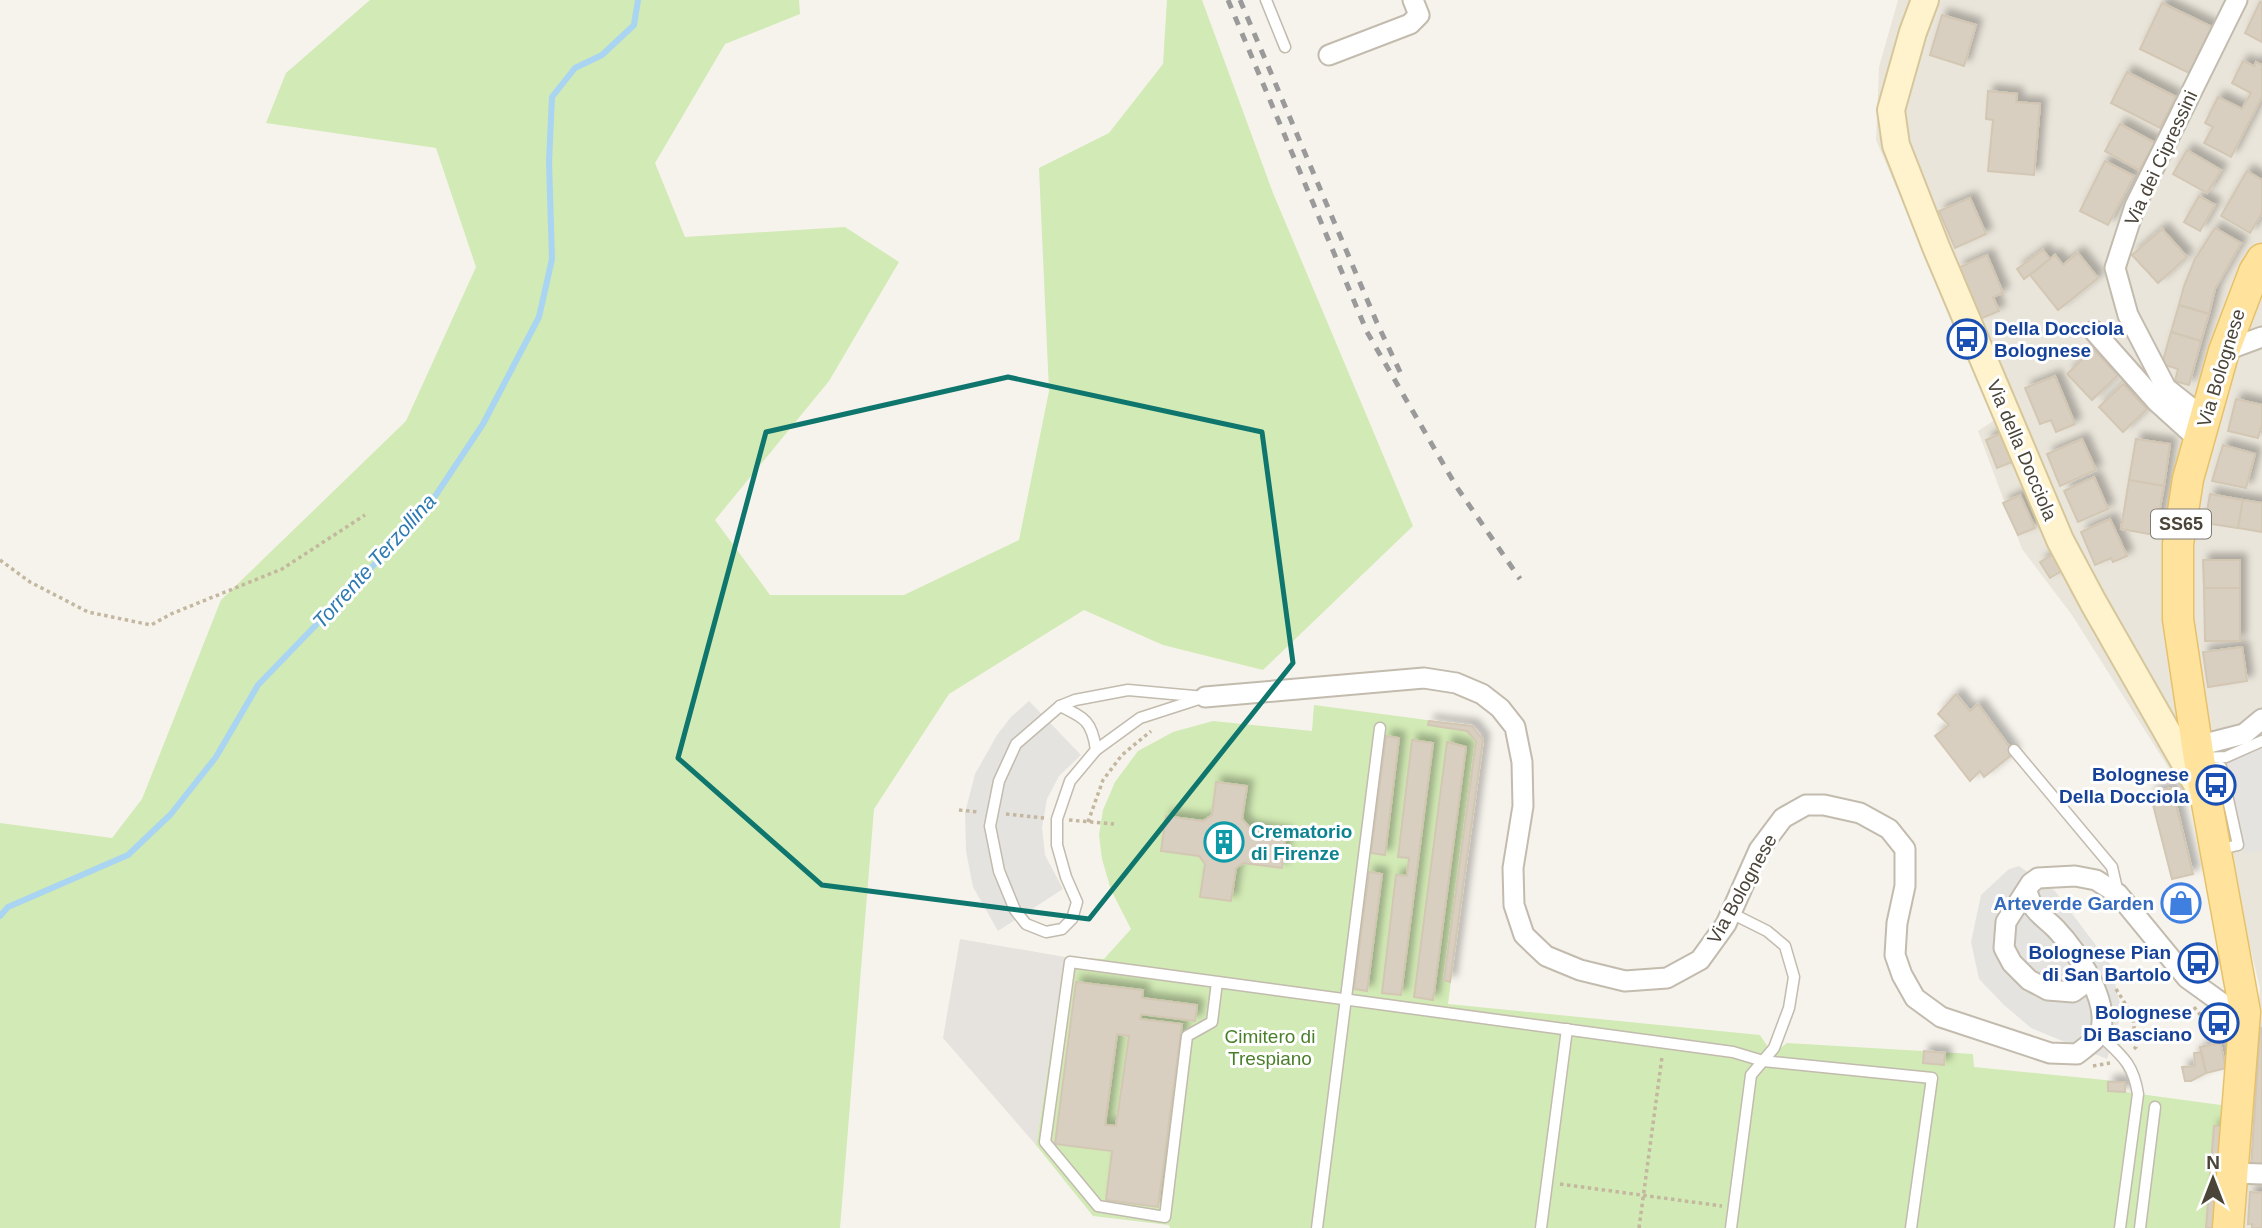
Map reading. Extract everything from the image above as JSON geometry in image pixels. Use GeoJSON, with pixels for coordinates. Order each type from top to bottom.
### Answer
{"type":"FeatureCollection","features":[{"type":"Feature","properties":{"kind":"main road","name":"Via Bolognese"},"geometry":{"type":"LineString","coordinates":[[2228,1228],[2248,1173],[2245,1012],[2199,758],[2178,619],[2178,544],[2188,479],[2224,351],[2259,271]]}},
{"type":"Feature","properties":{"kind":"street"},"geometry":{"type":"LineString","coordinates":[[1329,55],[1410,24],[1419,15],[1413,0]]}},
{"type":"Feature","properties":{"kind":"street","name":"Via della Docciola"},"geometry":{"type":"LineString","coordinates":[[1925,0],[1891,110],[1896,145],[1936,247],[2060,540],[2207,801]]}},
{"type":"Feature","properties":{"kind":"street","name":"Via dei Cipressini"},"geometry":{"type":"LineString","coordinates":[[2202,430],[2166,388],[2128,315],[2115,268],[2135,206],[2237,0]]}},
{"type":"Feature","properties":{"kind":"street","name":"Via Bolognese"},"geometry":{"type":"LineString","coordinates":[[2094,331],[2149,394],[2202,430]]}},
{"type":"Feature","properties":{"kind":"street"},"geometry":{"type":"LineString","coordinates":[[2224,351],[2262,337]]}},
{"type":"Feature","properties":{"kind":"street","name":"Via Bolognese"},"geometry":{"type":"LineString","coordinates":[[1205,697],[1424,678],[1455,683],[1482,694],[1500,708],[1514,727],[1522,762],[1523,806],[1513,868],[1514,905],[1524,935],[1546,956],[1580,970],[1625,981],[1667,978],[1700,960],[1726,924],[1759,850],[1783,818],[1806,805],[1824,805],[1860,813],[1889,829],[1905,849],[1905,886],[1897,923],[1895,955],[1914,998],[1941,1017],[2050,1053],[2077,1054],[2100,1035]]}},
{"type":"Feature","properties":{"kind":"street"},"geometry":{"type":"LineString","coordinates":[[2199,758],[2244,734],[2262,719]]}},
{"type":"Feature","properties":{"kind":"street"},"geometry":{"type":"LineString","coordinates":[[2087,972],[2080,987],[2073,992],[2048,990],[2029,980],[2012,963],[2004,948],[2006,922],[2031,883],[2038,878],[2075,876],[2096,880],[2118,894],[2187,978],[2230,1009],[2245,1012]]}},
{"type":"Feature","properties":{"kind":"street"},"geometry":{"type":"LineString","coordinates":[[2027,891],[2038,915],[2055,928],[2087,972],[2099,1000],[2103,1019],[2100,1035]]}},
{"type":"Feature","properties":{"kind":"lane"},"geometry":{"type":"LineString","coordinates":[[1266,0],[1284,47]]}},
{"type":"Feature","properties":{"kind":"lane"},"geometry":{"type":"LineString","coordinates":[[1128,690],[1205,697],[1140,718],[1096,750],[1070,781],[1057,819],[1057,845],[1066,877],[1077,902],[1072,919],[1062,929],[1046,932],[1026,924],[1015,910],[999,872],[990,826],[999,781],[1016,744],[1060,706],[1075,701],[1128,690]]}},
{"type":"Feature","properties":{"kind":"lane"},"geometry":{"type":"LineString","coordinates":[[1060,706],[1082,716],[1093,730],[1096,750]]}},
{"type":"Feature","properties":{"kind":"lane"},"geometry":{"type":"LineString","coordinates":[[1317,1228],[1380,728]]}},
{"type":"Feature","properties":{"kind":"lane"},"geometry":{"type":"LineString","coordinates":[[2199,758],[2226,757],[2262,741]]}},
{"type":"Feature","properties":{"kind":"lane"},"geometry":{"type":"LineString","coordinates":[[2014,750],[2112,867],[2118,894]]}},
{"type":"Feature","properties":{"kind":"lane"},"geometry":{"type":"LineString","coordinates":[[2199,758],[2221,766],[2238,845],[2217,850]]}},
{"type":"Feature","properties":{"kind":"lane"},"geometry":{"type":"LineString","coordinates":[[1731,913],[1767,931],[1785,946],[1794,977],[1785,1018],[1774,1048],[1751,1075],[1731,1228]]}},
{"type":"Feature","properties":{"kind":"lane"},"geometry":{"type":"LineString","coordinates":[[1217,982],[1212,1022],[1187,1036],[1165,1217],[1098,1206],[1045,1142],[1070,962],[1663,1042],[1733,1052],[1763,1060],[1932,1079],[1911,1228]]}},
{"type":"Feature","properties":{"kind":"lane"},"geometry":{"type":"LineString","coordinates":[[1541,1228],[1567,1029]]}},
{"type":"Feature","properties":{"kind":"lane"},"geometry":{"type":"LineString","coordinates":[[2100,1035],[2135,1073],[2138,1094],[2120,1228]]}},
{"type":"Feature","properties":{"kind":"lane"},"geometry":{"type":"LineString","coordinates":[[2140,1228],[2155,1107]]}},
{"type":"Feature","properties":{"kind":"path"},"geometry":{"type":"LineString","coordinates":[[0,560],[30,582],[88,612],[151,625],[171,614],[282,569],[365,515]]}},
{"type":"Feature","properties":{"kind":"path"},"geometry":{"type":"LineString","coordinates":[[959,810],[1114,824]]}},
{"type":"Feature","properties":{"kind":"path"},"geometry":{"type":"LineString","coordinates":[[1639,1228],[1663,1042]]}},
{"type":"Feature","properties":{"kind":"path"},"geometry":{"type":"LineString","coordinates":[[1547,1182],[1733,1208]]}},
{"type":"Feature","properties":{"kind":"highlighted area"},"geometry":{"type":"Polygon","coordinates":[[[1008,377],[1262,432],[1293,663],[1089,919],[822,885],[678,758],[766,432],[1008,377]]]}},
{"type":"Feature","properties":{"kind":"shaded area"},"geometry":{"type":"Polygon","coordinates":[[[1898,0],[2262,0],[2262,1228],[2239,1228],[2260,988],[2230,865],[2072,615],[2022,549],[1978,431],[1996,419],[1876,140],[1879,67],[1898,0]]]}},
{"type":"Feature","properties":{"kind":"shaded area"},"geometry":{"type":"Polygon","coordinates":[[[1029,701],[1081,755],[1059,776],[1047,799],[1042,827],[1045,855],[1063,889],[998,931],[973,887],[966,851],[965,813],[975,774],[997,735],[1011,717],[1029,701]]]}},
{"type":"Feature","properties":{"kind":"shaded area"},"geometry":{"type":"Polygon","coordinates":[[[2262,735],[2262,851],[2244,854],[2225,752],[2262,735]]]}},
{"type":"Feature","properties":{"kind":"shaded area"},"geometry":{"type":"Polygon","coordinates":[[[2019,866],[2055,891],[2110,964],[2122,1012],[2107,1059],[2031,1028],[1979,979],[1971,942],[1981,895],[2009,869],[2019,866]]]}},
{"type":"Feature","properties":{"kind":"shaded area"},"geometry":{"type":"Polygon","coordinates":[[[960,939],[1065,957],[1036,1145],[943,1038],[960,939]]]}},
{"type":"Feature","properties":{"kind":"green space"},"geometry":{"type":"Polygon","coordinates":[[[370,0],[799,0],[800,14],[725,44],[655,163],[685,237],[845,227],[899,262],[829,381],[715,520],[770,595],[904,595],[1019,540],[1049,391],[1039,168],[1109,133],[1163,64],[1167,0],[1202,0],[1273,193],[1413,526],[1263,670],[1163,645],[1084,610],[949,694],[874,809],[840,1228],[0,1228],[0,823],[112,838],[142,799],[221,600],[406,421],[476,267],[436,148],[266,123],[286,73],[370,0]]]}},
{"type":"Feature","properties":{"kind":"green space","name":"Cimitero di Trespiano"},"geometry":{"type":"Polygon","coordinates":[[[1314,705],[1472,726],[1483,740],[1448,1004],[1760,1035],[1768,1047],[1779,1049],[1787,1043],[1973,1054],[1974,1067],[2125,1082],[2125,1092],[2228,1106],[2215,1228],[1170,1228],[1169,1225],[1093,1216],[1036,1145],[1065,957],[1104,959],[1131,929],[1111,890],[1102,859],[1099,835],[1103,810],[1115,782],[1138,751],[1173,732],[1213,721],[1312,731],[1314,705]]]}},
{"type":"Feature","properties":{"kind":"building"},"geometry":{"type":"Polygon","coordinates":[[[2260,2],[2262,3],[2262,42],[2245,33],[2260,2]]]}},
{"type":"Feature","properties":{"kind":"building"},"geometry":{"type":"Polygon","coordinates":[[[2162,3],[2212,27],[2189,73],[2140,49],[2162,3]]]}},
{"type":"Feature","properties":{"kind":"building"},"geometry":{"type":"Polygon","coordinates":[[[1942,15],[1976,25],[1964,66],[1930,55],[1942,15]]]}},
{"type":"Feature","properties":{"kind":"building"},"geometry":{"type":"Polygon","coordinates":[[[2243,61],[2254,66],[2256,62],[2262,65],[2262,97],[2231,157],[2204,143],[2213,127],[2205,123],[2218,97],[2242,109],[2251,93],[2232,83],[2243,61]]]}},
{"type":"Feature","properties":{"kind":"building"},"geometry":{"type":"Polygon","coordinates":[[[2127,72],[2176,97],[2160,128],[2111,103],[2127,72]]]}},
{"type":"Feature","properties":{"kind":"building"},"geometry":{"type":"Polygon","coordinates":[[[1988,91],[2017,94],[2016,102],[2040,104],[2034,175],[1988,171],[1993,120],[1986,119],[1988,91]]]}},
{"type":"Feature","properties":{"kind":"building"},"geometry":{"type":"Polygon","coordinates":[[[2120,124],[2155,143],[2139,170],[2105,151],[2120,124]]]}},
{"type":"Feature","properties":{"kind":"building"},"geometry":{"type":"Polygon","coordinates":[[[2187,150],[2221,170],[2207,193],[2173,174],[2187,150]]]}},
{"type":"Feature","properties":{"kind":"building"},"geometry":{"type":"Polygon","coordinates":[[[2105,161],[2134,176],[2108,225],[2080,211],[2105,161]]]}},
{"type":"Feature","properties":{"kind":"building"},"geometry":{"type":"Polygon","coordinates":[[[2247,171],[2262,180],[2262,213],[2250,233],[2221,216],[2247,171]]]}},
{"type":"Feature","properties":{"kind":"building"},"geometry":{"type":"Polygon","coordinates":[[[2199,196],[2215,205],[2200,231],[2184,222],[2199,196]]]}},
{"type":"Feature","properties":{"kind":"building"},"geometry":{"type":"Polygon","coordinates":[[[1970,198],[1986,234],[1955,248],[1939,211],[1970,198]]]}},
{"type":"Feature","properties":{"kind":"building"},"geometry":{"type":"Polygon","coordinates":[[[2215,228],[2241,243],[2215,289],[2209,314],[2179,305],[2195,259],[2215,228]]]}},
{"type":"Feature","properties":{"kind":"building"},"geometry":{"type":"Polygon","coordinates":[[[2162,229],[2187,257],[2158,283],[2132,255],[2162,229]]]}},
{"type":"Feature","properties":{"kind":"building"},"geometry":{"type":"Polygon","coordinates":[[[2043,250],[2050,259],[2024,279],[2017,269],[2043,250]]]}},
{"type":"Feature","properties":{"kind":"building"},"geometry":{"type":"Polygon","coordinates":[[[2078,253],[2098,278],[2058,310],[2030,275],[2055,255],[2063,265],[2078,253]]]}},
{"type":"Feature","properties":{"kind":"building"},"geometry":{"type":"Polygon","coordinates":[[[1987,255],[2003,293],[1993,297],[1999,311],[1980,319],[1958,268],[1987,255]]]}},
{"type":"Feature","properties":{"kind":"building"},"geometry":{"type":"Polygon","coordinates":[[[2179,305],[2209,314],[2201,341],[2171,332],[2179,305]]]}},
{"type":"Feature","properties":{"kind":"building"},"geometry":{"type":"Polygon","coordinates":[[[2171,332],[2201,341],[2189,385],[2175,381],[2178,369],[2162,364],[2171,332]]]}},
{"type":"Feature","properties":{"kind":"building"},"geometry":{"type":"Polygon","coordinates":[[[2093,349],[2118,375],[2092,400],[2067,374],[2093,349]]]}},
{"type":"Feature","properties":{"kind":"building"},"geometry":{"type":"Polygon","coordinates":[[[2055,376],[2075,424],[2056,432],[2051,420],[2040,424],[2025,388],[2055,376]]]}},
{"type":"Feature","properties":{"kind":"building"},"geometry":{"type":"Polygon","coordinates":[[[2123,384],[2147,409],[2123,432],[2099,407],[2123,384]]]}},
{"type":"Feature","properties":{"kind":"building"},"geometry":{"type":"Polygon","coordinates":[[[2236,399],[2262,405],[2262,424],[2258,438],[2228,431],[2236,399]]]}},
{"type":"Feature","properties":{"kind":"building"},"geometry":{"type":"Polygon","coordinates":[[[2001,433],[2012,462],[1997,468],[1986,440],[2001,433]]]}},
{"type":"Feature","properties":{"kind":"building"},"geometry":{"type":"Polygon","coordinates":[[[2082,439],[2096,470],[2060,486],[2047,454],[2082,439]]]}},
{"type":"Feature","properties":{"kind":"building"},"geometry":{"type":"Polygon","coordinates":[[[2136,439],[2170,444],[2164,486],[2129,480],[2136,439]]]}},
{"type":"Feature","properties":{"kind":"building"},"geometry":{"type":"Polygon","coordinates":[[[2223,445],[2255,454],[2246,488],[2212,481],[2223,445]]]}},
{"type":"Feature","properties":{"kind":"building"},"geometry":{"type":"Polygon","coordinates":[[[2094,477],[2108,509],[2078,522],[2064,491],[2094,477]]]}},
{"type":"Feature","properties":{"kind":"building"},"geometry":{"type":"Polygon","coordinates":[[[2129,480],[2164,486],[2155,535],[2121,529],[2129,480]]]}},
{"type":"Feature","properties":{"kind":"building"},"geometry":{"type":"Polygon","coordinates":[[[2210,494],[2243,500],[2238,528],[2205,523],[2210,494]]]}},
{"type":"Feature","properties":{"kind":"building"},"geometry":{"type":"Polygon","coordinates":[[[2020,495],[2035,528],[2018,535],[2003,503],[2020,495]]]}},
{"type":"Feature","properties":{"kind":"building"},"geometry":{"type":"Polygon","coordinates":[[[2243,500],[2262,503],[2262,532],[2238,528],[2243,500]]]}},
{"type":"Feature","properties":{"kind":"building"},"geometry":{"type":"Polygon","coordinates":[[[2110,519],[2127,556],[2113,562],[2111,558],[2095,565],[2081,532],[2110,519]]]}},
{"type":"Feature","properties":{"kind":"building"},"geometry":{"type":"Polygon","coordinates":[[[2054,554],[2063,570],[2050,578],[2040,562],[2054,554]]]}},
{"type":"Feature","properties":{"kind":"building"},"geometry":{"type":"Polygon","coordinates":[[[2203,560],[2240,560],[2240,588],[2204,588],[2203,560]]]}},
{"type":"Feature","properties":{"kind":"building"},"geometry":{"type":"Polygon","coordinates":[[[2204,588],[2240,588],[2240,641],[2205,641],[2204,588]]]}},
{"type":"Feature","properties":{"kind":"building"},"geometry":{"type":"Polygon","coordinates":[[[2242,647],[2247,681],[2208,687],[2203,652],[2242,647]]]}},
{"type":"Feature","properties":{"kind":"building"},"geometry":{"type":"Polygon","coordinates":[[[1956,694],[1970,711],[1978,704],[2014,753],[1984,777],[1980,771],[1970,781],[1935,736],[1949,725],[1938,714],[1956,694]]]}},
{"type":"Feature","properties":{"kind":"building"},"geometry":{"type":"Polygon","coordinates":[[[1429,721],[1472,726],[1483,740],[1450,982],[1444,980],[1476,741],[1467,731],[1428,725],[1429,721]]]}},
{"type":"Feature","properties":{"kind":"building"},"geometry":{"type":"Polygon","coordinates":[[[1386,736],[1399,738],[1385,855],[1371,853],[1386,736]]]}},
{"type":"Feature","properties":{"kind":"building"},"geometry":{"type":"Polygon","coordinates":[[[1412,740],[1433,743],[1401,995],[1382,993],[1396,875],[1407,876],[1409,858],[1398,857],[1412,740]]]}},
{"type":"Feature","properties":{"kind":"building"},"geometry":{"type":"Polygon","coordinates":[[[1447,742],[1466,747],[1433,1000],[1414,997],[1447,742]]]}},
{"type":"Feature","properties":{"kind":"building","name":"Crematorio di Firenze"},"geometry":{"type":"Polygon","coordinates":[[[1216,782],[1247,786],[1242,819],[1249,827],[1286,833],[1282,868],[1243,863],[1236,868],[1231,901],[1200,897],[1205,864],[1199,856],[1161,851],[1166,816],[1203,821],[1212,815],[1216,782]]]}},
{"type":"Feature","properties":{"kind":"building"},"geometry":{"type":"Polygon","coordinates":[[[2172,788],[2193,874],[2172,879],[2150,793],[2172,788]]]}},
{"type":"Feature","properties":{"kind":"building"},"geometry":{"type":"Polygon","coordinates":[[[1369,872],[1382,874],[1367,991],[1354,989],[1369,872]]]}},
{"type":"Feature","properties":{"kind":"building"},"geometry":{"type":"Polygon","coordinates":[[[1076,982],[1143,990],[1142,998],[1197,1005],[1195,1021],[1141,1014],[1140,1019],[1182,1024],[1158,1207],[1106,1200],[1112,1151],[1055,1144],[1076,982]],[[1117,1034],[1105,1125],[1116,1126],[1129,1036],[1117,1034]]]}},
{"type":"Feature","properties":{"kind":"building"},"geometry":{"type":"Polygon","coordinates":[[[2262,1028],[2262,1168],[2251,1167],[2262,1028]]]}},
{"type":"Feature","properties":{"kind":"building"},"geometry":{"type":"Polygon","coordinates":[[[2220,1043],[2226,1068],[2206,1073],[2200,1047],[2220,1043]]]}},
{"type":"Feature","properties":{"kind":"building"},"geometry":{"type":"Polygon","coordinates":[[[1924,1051],[1945,1053],[1944,1065],[1923,1063],[1924,1051]]]}},
{"type":"Feature","properties":{"kind":"building"},"geometry":{"type":"Polygon","coordinates":[[[2201,1052],[2206,1073],[2191,1081],[2185,1081],[2182,1067],[2195,1066],[2194,1053],[2201,1052]]]}},
{"type":"Feature","properties":{"kind":"building"},"geometry":{"type":"Polygon","coordinates":[[[2108,1082],[2125,1082],[2125,1092],[2108,1091],[2108,1082]]]}},
{"type":"Feature","properties":{"kind":"building"},"geometry":{"type":"Polygon","coordinates":[[[2214,1126],[2226,1126],[2215,1228],[2206,1228],[2214,1126]]]}},
{"type":"Feature","properties":{"kind":"building"},"geometry":{"type":"Polygon","coordinates":[[[2250,1192],[2262,1193],[2262,1228],[2252,1228],[2252,1224],[2248,1224],[2250,1192]]]}},
{"type":"Feature","properties":{"kind":"waterway","name":"Torrente Terzollina"},"geometry":{"type":"LineString","coordinates":[[0,916],[8,907],[128,855],[171,814],[216,757],[258,685],[424,513],[483,424],[539,317],[552,259],[549,162],[552,97],[575,68],[602,55],[634,25],[638,0]]}},
{"type":"Feature","properties":{"kind":"railway"},"geometry":{"type":"LineString","coordinates":[[1228,0],[1367,332],[1456,486],[1520,579]]}},
{"type":"Feature","properties":{"kind":"railway"},"geometry":{"type":"LineString","coordinates":[[1240,0],[1402,376]]}},
{"type":"Feature","properties":{"kind":"place","name":"Della Docciola Bolognese"},"geometry":{"type":"Point","coordinates":[1967,339]}},
{"type":"Feature","properties":{"kind":"place","name":"Bolognese Della Docciola"},"geometry":{"type":"Point","coordinates":[2216,785]}},
{"type":"Feature","properties":{"kind":"place","name":"Crematorio di Firenze"},"geometry":{"type":"Point","coordinates":[1224,842]}},
{"type":"Feature","properties":{"kind":"place","name":"Arteverde Garden"},"geometry":{"type":"Point","coordinates":[2181,903]}},
{"type":"Feature","properties":{"kind":"place","name":"Bolognese Pian di San Bartolo"},"geometry":{"type":"Point","coordinates":[2198,963]}},
{"type":"Feature","properties":{"kind":"place","name":"Bolognese Di Basciano"},"geometry":{"type":"Point","coordinates":[2219,1023]}}]}
